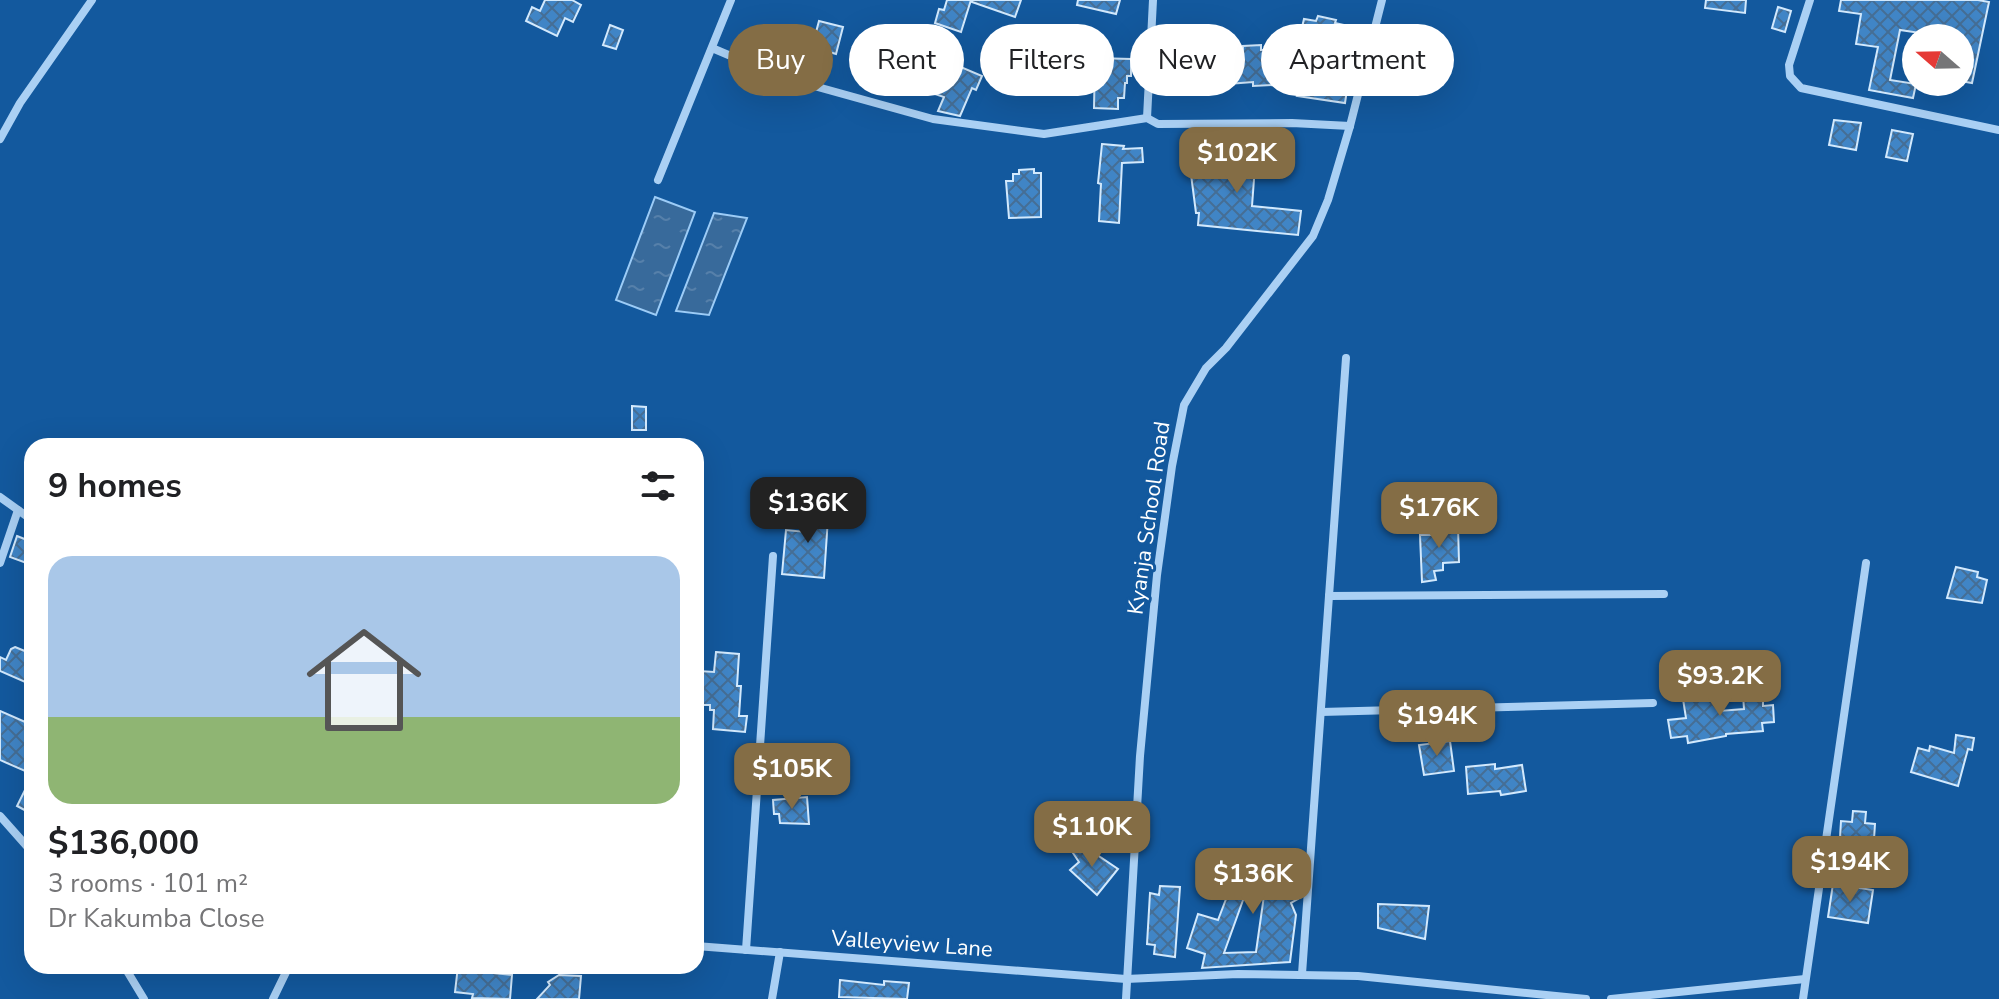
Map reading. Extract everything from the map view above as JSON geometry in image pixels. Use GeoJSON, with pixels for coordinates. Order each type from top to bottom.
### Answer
{"type":"FeatureCollection","features":[{"type":"Feature","properties":{"kind":"street"},"geometry":{"type":"LineString","coordinates":[[0,139],[20,103],[92,0]]}},
{"type":"Feature","properties":{"kind":"street"},"geometry":{"type":"LineString","coordinates":[[658,180],[731,0]]}},
{"type":"Feature","properties":{"kind":"street"},"geometry":{"type":"LineString","coordinates":[[1147,118],[1153,0]]}},
{"type":"Feature","properties":{"kind":"street","name":"Kyanja School Road"},"geometry":{"type":"LineString","coordinates":[[1126,999],[1140,756],[1157,575],[1184,405],[1206,368],[1226,348],[1313,236],[1328,200],[1350,126],[1382,0]]}},
{"type":"Feature","properties":{"kind":"street"},"geometry":{"type":"LineString","coordinates":[[1810,0],[1789,65],[1790,76],[1801,88],[1999,130]]}},
{"type":"Feature","properties":{"kind":"street"},"geometry":{"type":"LineString","coordinates":[[712,48],[778,76],[933,119],[1044,134],[1147,118],[1158,124],[1350,126]]}},
{"type":"Feature","properties":{"kind":"street"},"geometry":{"type":"LineString","coordinates":[[1302,974],[1346,358]]}},
{"type":"Feature","properties":{"kind":"street"},"geometry":{"type":"LineString","coordinates":[[0,497],[24,514]]}},
{"type":"Feature","properties":{"kind":"street"},"geometry":{"type":"LineString","coordinates":[[0,563],[18,510]]}},
{"type":"Feature","properties":{"kind":"street"},"geometry":{"type":"LineString","coordinates":[[746,950],[773,556]]}},
{"type":"Feature","properties":{"kind":"street"},"geometry":{"type":"LineString","coordinates":[[1803,999],[1866,563]]}},
{"type":"Feature","properties":{"kind":"street"},"geometry":{"type":"LineString","coordinates":[[1329,596],[1664,594]]}},
{"type":"Feature","properties":{"kind":"street"},"geometry":{"type":"LineString","coordinates":[[1321,712],[1653,703]]}},
{"type":"Feature","properties":{"kind":"street"},"geometry":{"type":"LineString","coordinates":[[0,816],[24,843]]}},
{"type":"Feature","properties":{"kind":"street","name":"Valleyview Lane"},"geometry":{"type":"LineString","coordinates":[[704,947],[1126,979],[1302,974],[1358,976],[1586,999]]}},
{"type":"Feature","properties":{"kind":"street"},"geometry":{"type":"LineString","coordinates":[[772,999],[780,952]]}},
{"type":"Feature","properties":{"kind":"street"},"geometry":{"type":"LineString","coordinates":[[129,974],[144,998]]}},
{"type":"Feature","properties":{"kind":"street"},"geometry":{"type":"LineString","coordinates":[[273,999],[285,974]]}},
{"type":"Feature","properties":{"kind":"street"},"geometry":{"type":"LineString","coordinates":[[1611,999],[1805,979]]}},
{"type":"Feature","properties":{"kind":"water"},"geometry":{"type":"Polygon","coordinates":[[[655,197],[695,212],[656,315],[616,300],[655,197]]]}},
{"type":"Feature","properties":{"kind":"water"},"geometry":{"type":"Polygon","coordinates":[[[714,213],[747,218],[709,315],[676,311],[714,213]]]}},
{"type":"Feature","properties":{"kind":"building"},"geometry":{"type":"Polygon","coordinates":[[[545,0],[572,0],[581,5],[573,22],[565,18],[557,36],[526,21],[532,7],[540,11],[545,0]]]}},
{"type":"Feature","properties":{"kind":"building"},"geometry":{"type":"Polygon","coordinates":[[[947,0],[971,0],[964,24],[935,23],[939,9],[944,10],[947,0]]]}},
{"type":"Feature","properties":{"kind":"building"},"geometry":{"type":"Polygon","coordinates":[[[972,0],[1021,0],[1015,17],[972,0]]]}},
{"type":"Feature","properties":{"kind":"building"},"geometry":{"type":"Polygon","coordinates":[[[1078,0],[1120,0],[1116,14],[1077,5],[1078,0]]]}},
{"type":"Feature","properties":{"kind":"building"},"geometry":{"type":"Polygon","coordinates":[[[1706,0],[1746,0],[1745,13],[1705,8],[1706,0]]]}},
{"type":"Feature","properties":{"kind":"building"},"geometry":{"type":"Polygon","coordinates":[[[1841,0],[1989,2],[1974,73],[1974,24],[1902,24],[1890,80],[1902,82],[1902,96],[1869,90],[1878,47],[1856,44],[1861,14],[1839,11],[1841,0]]]}},
{"type":"Feature","properties":{"kind":"building"},"geometry":{"type":"Polygon","coordinates":[[[1778,7],[1791,11],[1785,32],[1772,28],[1778,7]]]}},
{"type":"Feature","properties":{"kind":"building"},"geometry":{"type":"Polygon","coordinates":[[[1318,16],[1336,20],[1335,23],[1340,24],[1303,24],[1304,19],[1316,21],[1318,16]]]}},
{"type":"Feature","properties":{"kind":"building"},"geometry":{"type":"Polygon","coordinates":[[[833,24],[843,27],[836,54],[833,53],[833,24]]]}},
{"type":"Feature","properties":{"kind":"building"},"geometry":{"type":"Polygon","coordinates":[[[610,25],[623,30],[616,49],[603,45],[610,25]]]}},
{"type":"Feature","properties":{"kind":"building"},"geometry":{"type":"Polygon","coordinates":[[[1261,45],[1261,86],[1253,86],[1253,82],[1245,83],[1245,46],[1261,45]]]}},
{"type":"Feature","properties":{"kind":"building"},"geometry":{"type":"Polygon","coordinates":[[[1114,59],[1130,59],[1130,76],[1127,76],[1125,83],[1124,98],[1118,98],[1118,109],[1094,108],[1094,96],[1114,96],[1114,59]]]}},
{"type":"Feature","properties":{"kind":"building"},"geometry":{"type":"Polygon","coordinates":[[[964,68],[980,75],[976,90],[972,88],[960,116],[938,111],[944,97],[941,96],[964,96],[964,68]]]}},
{"type":"Feature","properties":{"kind":"building"},"geometry":{"type":"Polygon","coordinates":[[[1297,96],[1346,96],[1345,103],[1297,96]]]}},
{"type":"Feature","properties":{"kind":"building"},"geometry":{"type":"Polygon","coordinates":[[[1834,120],[1861,123],[1856,150],[1829,145],[1834,120]]]}},
{"type":"Feature","properties":{"kind":"building"},"geometry":{"type":"Polygon","coordinates":[[[1892,130],[1913,134],[1907,161],[1886,157],[1892,130]]]}},
{"type":"Feature","properties":{"kind":"building"},"geometry":{"type":"Polygon","coordinates":[[[1236,138],[1257,139],[1252,206],[1301,211],[1298,235],[1198,225],[1199,213],[1196,213],[1189,159],[1207,158],[1207,167],[1231,166],[1236,138]]]}},
{"type":"Feature","properties":{"kind":"building"},"geometry":{"type":"Polygon","coordinates":[[[1102,144],[1124,146],[1123,149],[1142,148],[1143,162],[1122,163],[1119,223],[1099,221],[1101,184],[1098,183],[1102,144]]]}},
{"type":"Feature","properties":{"kind":"building"},"geometry":{"type":"Polygon","coordinates":[[[1034,169],[1034,173],[1041,173],[1041,217],[1009,218],[1006,181],[1013,181],[1013,174],[1019,174],[1019,170],[1034,169]]]}},
{"type":"Feature","properties":{"kind":"building"},"geometry":{"type":"Polygon","coordinates":[[[632,406],[646,407],[646,430],[632,430],[632,406]]]}},
{"type":"Feature","properties":{"kind":"building"},"geometry":{"type":"Polygon","coordinates":[[[809,501],[829,503],[824,578],[782,574],[786,530],[806,532],[809,501]]]}},
{"type":"Feature","properties":{"kind":"building"},"geometry":{"type":"Polygon","coordinates":[[[1458,526],[1459,562],[1443,563],[1443,570],[1434,571],[1436,580],[1422,582],[1420,535],[1431,535],[1431,527],[1458,526]]]}},
{"type":"Feature","properties":{"kind":"building"},"geometry":{"type":"Polygon","coordinates":[[[17,536],[24,539],[24,562],[10,557],[17,536]]]}},
{"type":"Feature","properties":{"kind":"building"},"geometry":{"type":"Polygon","coordinates":[[[1956,567],[1978,572],[1977,577],[1987,580],[1982,603],[1947,598],[1956,567]]]}},
{"type":"Feature","properties":{"kind":"building"},"geometry":{"type":"Polygon","coordinates":[[[15,647],[24,651],[24,682],[0,671],[0,657],[6,660],[15,647]]]}},
{"type":"Feature","properties":{"kind":"building"},"geometry":{"type":"Polygon","coordinates":[[[716,652],[739,654],[739,716],[747,716],[745,732],[713,729],[714,710],[710,710],[710,705],[704,705],[704,671],[714,672],[716,652]]]}},
{"type":"Feature","properties":{"kind":"building"},"geometry":{"type":"Polygon","coordinates":[[[1717,693],[1719,711],[1744,709],[1743,695],[1763,694],[1763,706],[1773,705],[1774,722],[1762,723],[1763,731],[1726,734],[1688,743],[1687,736],[1671,738],[1668,720],[1686,718],[1683,699],[1717,693]]]}},
{"type":"Feature","properties":{"kind":"building"},"geometry":{"type":"Polygon","coordinates":[[[0,711],[24,722],[24,770],[0,760],[0,711]]]}},
{"type":"Feature","properties":{"kind":"building"},"geometry":{"type":"Polygon","coordinates":[[[1956,735],[1974,738],[1958,786],[1911,772],[1918,748],[1929,751],[1930,746],[1954,753],[1956,735]]]}},
{"type":"Feature","properties":{"kind":"building"},"geometry":{"type":"Polygon","coordinates":[[[1450,741],[1454,771],[1424,775],[1419,745],[1450,741]]]}},
{"type":"Feature","properties":{"kind":"building"},"geometry":{"type":"Polygon","coordinates":[[[1495,764],[1495,769],[1522,765],[1526,791],[1501,795],[1500,791],[1468,794],[1466,767],[1495,764]]]}},
{"type":"Feature","properties":{"kind":"building"},"geometry":{"type":"Polygon","coordinates":[[[24,792],[24,810],[17,806],[24,792]]]}},
{"type":"Feature","properties":{"kind":"building"},"geometry":{"type":"Polygon","coordinates":[[[807,797],[809,824],[780,823],[779,814],[774,814],[773,800],[807,797]]]}},
{"type":"Feature","properties":{"kind":"building"},"geometry":{"type":"Polygon","coordinates":[[[1853,811],[1866,812],[1865,823],[1875,824],[1873,854],[1839,854],[1841,821],[1852,822],[1853,811]]]}},
{"type":"Feature","properties":{"kind":"building"},"geometry":{"type":"Polygon","coordinates":[[[1083,842],[1118,869],[1097,895],[1070,870],[1079,862],[1071,850],[1083,842]]]}},
{"type":"Feature","properties":{"kind":"building"},"geometry":{"type":"Polygon","coordinates":[[[1244,852],[1260,853],[1224,953],[1256,952],[1270,853],[1298,855],[1298,899],[1291,903],[1296,915],[1290,962],[1202,968],[1205,954],[1187,948],[1198,914],[1218,920],[1244,852]]]}},
{"type":"Feature","properties":{"kind":"building"},"geometry":{"type":"Polygon","coordinates":[[[1833,884],[1873,890],[1868,923],[1828,917],[1833,884]]]}},
{"type":"Feature","properties":{"kind":"building"},"geometry":{"type":"Polygon","coordinates":[[[1160,886],[1180,887],[1175,957],[1154,954],[1155,945],[1147,944],[1150,893],[1159,895],[1160,886]]]}},
{"type":"Feature","properties":{"kind":"building"},"geometry":{"type":"Polygon","coordinates":[[[1378,904],[1429,906],[1425,939],[1378,928],[1378,904]]]}},
{"type":"Feature","properties":{"kind":"building"},"geometry":{"type":"Polygon","coordinates":[[[457,974],[512,975],[510,999],[472,998],[473,994],[455,992],[457,974]]]}},
{"type":"Feature","properties":{"kind":"building"},"geometry":{"type":"Polygon","coordinates":[[[559,975],[581,976],[579,999],[537,999],[550,985],[548,982],[559,975]]]}},
{"type":"Feature","properties":{"kind":"building"},"geometry":{"type":"Polygon","coordinates":[[[840,980],[884,985],[884,981],[909,983],[907,999],[839,997],[840,980]]]}}]}
